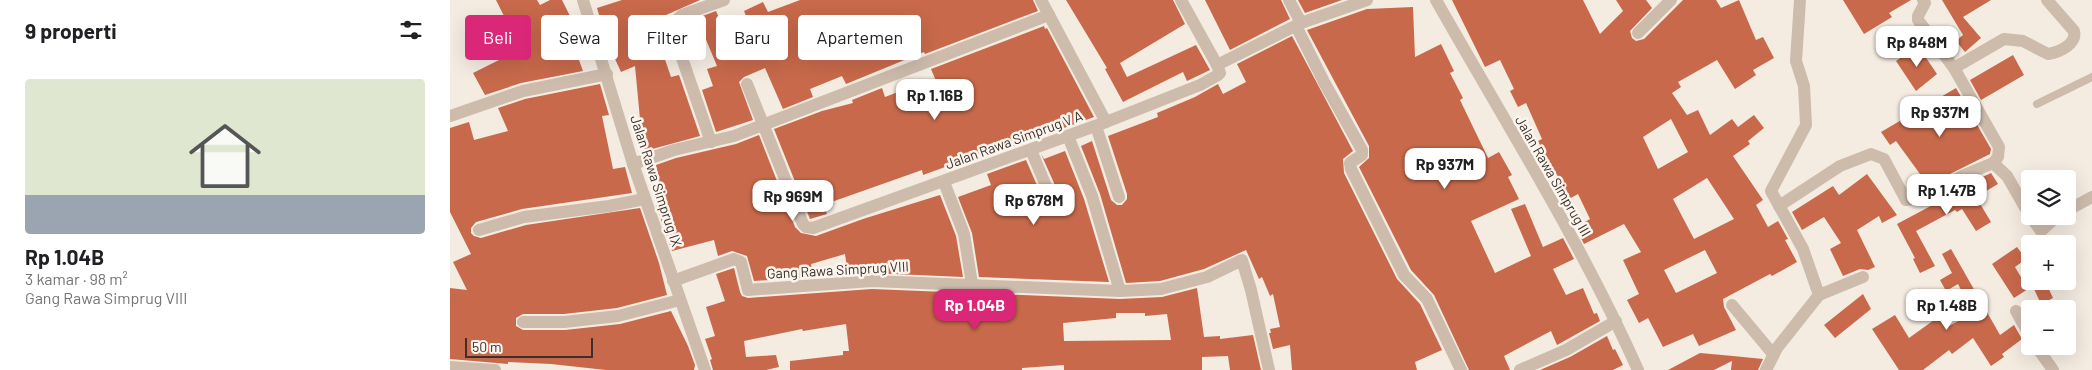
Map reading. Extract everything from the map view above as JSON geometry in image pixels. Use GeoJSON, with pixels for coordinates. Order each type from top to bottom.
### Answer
{"type":"FeatureCollection","features":[{"type":"Feature","properties":{"kind":"street","name":"Jalan Rawa Simprug IX"},"geometry":{"type":"LineString","coordinates":[[583,0],[633,164],[706,370]]}},
{"type":"Feature","properties":{"kind":"street"},"geometry":{"type":"LineString","coordinates":[[711,142],[673,32],[673,23],[682,15],[724,0]]}},
{"type":"Feature","properties":{"kind":"street"},"geometry":{"type":"LineString","coordinates":[[1041,0],[1101,124],[1119,196]]}},
{"type":"Feature","properties":{"kind":"street"},"geometry":{"type":"LineString","coordinates":[[1181,0],[1217,65],[1298,25],[1367,0]]}},
{"type":"Feature","properties":{"kind":"street"},"geometry":{"type":"LineString","coordinates":[[1289,0],[1298,25],[1324,82],[1362,150],[1362,155],[1350,163],[1351,169],[1404,274],[1427,299],[1461,370]]}},
{"type":"Feature","properties":{"kind":"street","name":"Jalan Rawa Simprug III"},"geometry":{"type":"LineString","coordinates":[[1436,0],[1568,230],[1616,321],[1638,370]]}},
{"type":"Feature","properties":{"kind":"street"},"geometry":{"type":"LineString","coordinates":[[1638,33],[1670,0]]}},
{"type":"Feature","properties":{"kind":"street"},"geometry":{"type":"LineString","coordinates":[[1800,0],[1796,61],[1804,86],[1806,125],[1771,192],[1802,249],[1819,295]]}},
{"type":"Feature","properties":{"kind":"street"},"geometry":{"type":"LineString","coordinates":[[1779,206],[1840,166],[1871,154],[1884,159],[1906,200],[1921,198],[1993,162],[1998,157],[1999,147],[1954,68],[1918,20],[1918,16],[1925,3],[1923,0]]}},
{"type":"Feature","properties":{"kind":"street"},"geometry":{"type":"LineString","coordinates":[[1954,68],[2004,39],[2023,41],[2048,54],[2064,49],[2073,41],[2074,31],[2047,0]]}},
{"type":"Feature","properties":{"kind":"street"},"geometry":{"type":"LineString","coordinates":[[633,164],[674,150],[711,142],[763,126],[1049,15]]}},
{"type":"Feature","properties":{"kind":"street","name":"Jalan Rawa Simprug V A"},"geometry":{"type":"LineString","coordinates":[[763,126],[806,227],[813,228],[1031,150],[1200,85],[1218,75],[1220,72],[1217,65]]}},
{"type":"Feature","properties":{"kind":"street"},"geometry":{"type":"LineString","coordinates":[[450,116],[516,93],[607,74]]}},
{"type":"Feature","properties":{"kind":"street"},"geometry":{"type":"LineString","coordinates":[[747,84],[763,126]]}},
{"type":"Feature","properties":{"kind":"street"},"geometry":{"type":"LineString","coordinates":[[1068,136],[1092,196],[1120,291]]}},
{"type":"Feature","properties":{"kind":"street"},"geometry":{"type":"LineString","coordinates":[[1031,150],[1046,186]]}},
{"type":"Feature","properties":{"kind":"street"},"geometry":{"type":"LineString","coordinates":[[1993,162],[2007,176],[2021,200]]}},
{"type":"Feature","properties":{"kind":"street"},"geometry":{"type":"LineString","coordinates":[[944,182],[964,234],[972,284]]}},
{"type":"Feature","properties":{"kind":"street"},"geometry":{"type":"LineString","coordinates":[[2076,206],[2092,197]]}},
{"type":"Feature","properties":{"kind":"street"},"geometry":{"type":"LineString","coordinates":[[479,230],[524,217],[609,206],[645,199]]}},
{"type":"Feature","properties":{"kind":"street"},"geometry":{"type":"LineString","coordinates":[[2036,225],[2040,231],[2047,225]]}},
{"type":"Feature","properties":{"kind":"street","name":"Gang Rawa Simprug VIII"},"geometry":{"type":"LineString","coordinates":[[673,281],[734,259],[741,262],[748,290],[872,280],[1120,291],[1160,289],[1208,277],[1242,260],[1251,290],[1269,370]]}},
{"type":"Feature","properties":{"kind":"street"},"geometry":{"type":"LineString","coordinates":[[1766,370],[1773,354],[1819,295],[1863,277]]}},
{"type":"Feature","properties":{"kind":"street"},"geometry":{"type":"LineString","coordinates":[[523,322],[564,322],[618,316],[680,300]]}},
{"type":"Feature","properties":{"kind":"street"},"geometry":{"type":"LineString","coordinates":[[1732,305],[1773,354]]}},
{"type":"Feature","properties":{"kind":"street"},"geometry":{"type":"LineString","coordinates":[[2016,311],[2021,320]]}},
{"type":"Feature","properties":{"kind":"street"},"geometry":{"type":"LineString","coordinates":[[1520,370],[1566,350],[1616,321]]}},
{"type":"Feature","properties":{"kind":"street"},"geometry":{"type":"LineString","coordinates":[[2042,355],[2053,370]]}},
{"type":"Feature","properties":{"kind":"street"},"geometry":{"type":"LineString","coordinates":[[450,367],[495,370]]}},
{"type":"Feature","properties":{"kind":"lane"},"geometry":{"type":"LineString","coordinates":[[2038,104],[2092,77]]}},
{"type":"Feature","properties":{"kind":"building"},"geometry":{"type":"Polygon","coordinates":[[[496,0],[537,0],[540,5],[550,0],[562,0],[570,15],[541,15],[541,60],[579,60],[583,71],[521,83],[485,95],[473,73],[499,60],[531,60],[531,15],[504,15],[496,0]]]}},
{"type":"Feature","properties":{"kind":"building"},"geometry":{"type":"Polygon","coordinates":[[[622,0],[700,0],[666,15],[628,15],[628,60],[665,60],[671,77],[679,75],[700,136],[645,151],[634,121],[640,119],[635,66],[621,72],[616,60],[618,60],[618,15],[599,15],[597,8],[622,0]]]}},
{"type":"Feature","properties":{"kind":"building"},"geometry":{"type":"Polygon","coordinates":[[[800,0],[1033,0],[1038,11],[925,54],[924,52],[921,53],[921,15],[798,15],[798,60],[904,60],[846,84],[842,76],[810,89],[813,97],[783,109],[765,68],[744,77],[739,82],[753,120],[716,132],[702,90],[713,86],[707,69],[717,66],[706,40],[705,15],[716,11],[718,15],[716,15],[716,60],[788,60],[788,15],[746,15],[744,11],[763,2],[768,12],[800,0]]]}},
{"type":"Feature","properties":{"kind":"building"},"geometry":{"type":"Polygon","coordinates":[[[1066,0],[1173,0],[1185,24],[1120,63],[1127,77],[1196,45],[1210,70],[1187,81],[1183,72],[1123,102],[1105,69],[1107,68],[1066,0]]]}},
{"type":"Feature","properties":{"kind":"building"},"geometry":{"type":"Polygon","coordinates":[[[1205,0],[1281,0],[1290,19],[1230,50],[1205,0]]]}},
{"type":"Feature","properties":{"kind":"building"},"geometry":{"type":"Polygon","coordinates":[[[1298,0],[1342,0],[1305,13],[1298,0]]]}},
{"type":"Feature","properties":{"kind":"building"},"geometry":{"type":"Polygon","coordinates":[[[1452,0],[1583,0],[1600,34],[1623,11],[1616,0],[1646,0],[1652,8],[1630,31],[1632,38],[1636,41],[1644,39],[1683,0],[1716,0],[1721,8],[1739,0],[1756,40],[1763,37],[1774,58],[1753,70],[1756,75],[1735,89],[1717,60],[1678,82],[1681,87],[1672,93],[1687,115],[1698,110],[1710,135],[1732,119],[1738,127],[1754,115],[1764,128],[1748,141],[1750,144],[1733,156],[1763,200],[1756,205],[1768,227],[1778,221],[1788,239],[1785,240],[1797,262],[1723,299],[1724,307],[1736,330],[1699,346],[1693,334],[1663,347],[1648,318],[1639,323],[1627,300],[1639,294],[1623,260],[1641,252],[1624,224],[1584,244],[1577,230],[1587,226],[1585,222],[1590,219],[1578,194],[1569,199],[1555,171],[1553,172],[1538,141],[1542,139],[1526,103],[1518,107],[1510,91],[1514,89],[1500,60],[1485,67],[1452,0]],[[1671,119],[1643,137],[1658,169],[1688,152],[1671,119]],[[1707,178],[1673,199],[1694,239],[1734,219],[1707,178]],[[1705,250],[1664,270],[1676,293],[1717,273],[1705,250]]]}},
{"type":"Feature","properties":{"kind":"building"},"geometry":{"type":"Polygon","coordinates":[[[1843,0],[1911,0],[1889,13],[1892,17],[1864,34],[1843,0]]]}},
{"type":"Feature","properties":{"kind":"building"},"geometry":{"type":"Polygon","coordinates":[[[1942,0],[1991,0],[1963,17],[1981,38],[1965,52],[1956,41],[1963,35],[1942,0]]]}},
{"type":"Feature","properties":{"kind":"building"},"geometry":{"type":"Polygon","coordinates":[[[1413,7],[1415,57],[1441,44],[1454,71],[1450,73],[1463,98],[1460,100],[1488,158],[1499,152],[1512,175],[1508,177],[1519,199],[1471,221],[1495,273],[1531,256],[1511,209],[1525,204],[1543,247],[1563,238],[1574,259],[1553,269],[1566,295],[1583,288],[1594,314],[1597,313],[1600,321],[1557,345],[1551,331],[1504,356],[1510,370],[1469,370],[1434,295],[1411,270],[1359,167],[1369,158],[1369,146],[1307,30],[1367,9],[1413,7]]]}},
{"type":"Feature","properties":{"kind":"building"},"geometry":{"type":"Polygon","coordinates":[[[1044,26],[1045,29],[1047,28],[1094,117],[982,158],[981,154],[923,175],[922,170],[823,205],[827,214],[810,219],[774,129],[822,111],[853,103],[852,100],[882,88],[885,97],[903,90],[905,94],[936,81],[931,69],[1044,26]]]}},
{"type":"Feature","properties":{"kind":"building"},"geometry":{"type":"Polygon","coordinates":[[[1292,36],[1353,151],[1343,159],[1344,173],[1397,279],[1420,304],[1442,350],[1415,362],[1417,370],[1292,370],[1290,345],[1273,349],[1269,333],[1271,333],[1270,329],[1280,327],[1273,294],[1270,296],[1262,277],[1259,279],[1246,250],[1204,269],[1160,281],[1126,283],[1100,194],[1081,146],[1092,141],[1111,200],[1117,205],[1122,205],[1127,199],[1127,194],[1108,136],[1158,117],[1157,113],[1195,97],[1218,84],[1223,94],[1246,82],[1237,64],[1292,36]]]}},
{"type":"Feature","properties":{"kind":"building"},"geometry":{"type":"Polygon","coordinates":[[[1918,46],[1937,74],[1916,91],[1896,61],[1918,46]]]}},
{"type":"Feature","properties":{"kind":"building"},"geometry":{"type":"Polygon","coordinates":[[[2013,55],[2024,75],[1981,100],[1970,80],[2013,55]]]}},
{"type":"Feature","properties":{"kind":"building"},"geometry":{"type":"Polygon","coordinates":[[[600,84],[609,115],[602,116],[613,169],[625,167],[632,193],[522,209],[476,222],[471,228],[471,233],[481,238],[526,225],[640,208],[659,263],[667,295],[617,308],[564,314],[523,314],[516,318],[516,326],[523,330],[565,330],[620,324],[671,311],[688,346],[695,365],[694,370],[606,370],[551,364],[508,362],[508,364],[450,359],[450,288],[467,290],[453,262],[471,254],[450,212],[450,128],[469,122],[474,140],[508,131],[498,108],[525,99],[600,84]]]}},
{"type":"Feature","properties":{"kind":"building"},"geometry":{"type":"Polygon","coordinates":[[[1956,88],[1991,149],[1990,154],[1928,185],[1896,141],[1890,145],[1881,132],[1956,88]]]}},
{"type":"Feature","properties":{"kind":"building"},"geometry":{"type":"Polygon","coordinates":[[[759,135],[795,227],[801,233],[816,236],[940,195],[956,236],[963,277],[872,273],[848,275],[845,254],[811,264],[814,277],[754,281],[747,256],[732,251],[718,256],[714,240],[672,251],[656,205],[664,204],[656,165],[676,158],[736,144],[759,135]]]}},
{"type":"Feature","properties":{"kind":"building"},"geometry":{"type":"Polygon","coordinates":[[[1065,151],[1084,199],[1109,282],[979,277],[972,233],[958,197],[991,185],[987,174],[1026,160],[1039,190],[1044,194],[1050,193],[1054,188],[1054,183],[1041,154],[1044,159],[1065,151]]]}},
{"type":"Feature","properties":{"kind":"building"},"geometry":{"type":"Polygon","coordinates":[[[1991,173],[1998,184],[1976,197],[1991,222],[1976,231],[1962,209],[1957,212],[1955,210],[1916,231],[1935,266],[1920,273],[1913,259],[1915,258],[1897,224],[1940,201],[1937,198],[1991,173]]]}},
{"type":"Feature","properties":{"kind":"building"},"geometry":{"type":"Polygon","coordinates":[[[1867,174],[1897,215],[1882,223],[1879,216],[1857,230],[1875,267],[1868,270],[1860,269],[1843,276],[1830,249],[1841,243],[1824,217],[1802,230],[1792,212],[1833,186],[1839,195],[1867,174]]]}},
{"type":"Feature","properties":{"kind":"building"},"geometry":{"type":"Polygon","coordinates":[[[2017,247],[2021,252],[2021,263],[2015,267],[2021,277],[2021,290],[2026,290],[2014,298],[1992,264],[2017,247]]]}},
{"type":"Feature","properties":{"kind":"building"},"geometry":{"type":"Polygon","coordinates":[[[1951,249],[2000,335],[2014,325],[2021,340],[2002,354],[2004,357],[1991,366],[1973,338],[1952,354],[1949,350],[1923,370],[1899,370],[1872,329],[1895,315],[1909,338],[1941,315],[1949,326],[1973,313],[1958,284],[1946,291],[1940,280],[1952,273],[1942,254],[1951,249]]]}},
{"type":"Feature","properties":{"kind":"building"},"geometry":{"type":"Polygon","coordinates":[[[734,268],[740,292],[742,296],[748,298],[872,289],[1120,299],[1162,297],[1197,288],[1204,337],[1220,336],[1220,339],[1253,335],[1261,370],[1230,370],[1228,356],[1202,357],[1202,370],[1064,370],[1064,365],[1022,368],[1022,370],[790,370],[790,361],[843,355],[843,351],[849,351],[846,324],[803,331],[802,329],[744,341],[746,357],[776,355],[779,367],[766,370],[713,370],[710,360],[712,359],[705,339],[715,336],[706,307],[725,301],[716,274],[734,268]],[[1116,313],[1116,318],[1063,323],[1064,341],[1171,340],[1167,314],[1145,316],[1145,313],[1116,313]]]}},
{"type":"Feature","properties":{"kind":"building"},"geometry":{"type":"Polygon","coordinates":[[[2034,290],[2049,290],[2053,298],[2039,300],[2034,290]]]}},
{"type":"Feature","properties":{"kind":"building"},"geometry":{"type":"Polygon","coordinates":[[[1863,294],[1871,309],[1835,338],[1824,325],[1863,294]]]}},
{"type":"Feature","properties":{"kind":"building"},"geometry":{"type":"Polygon","coordinates":[[[1607,336],[1613,350],[1615,349],[1623,365],[1613,370],[1540,370],[1570,357],[1607,336]]]}},
{"type":"Feature","properties":{"kind":"building"},"geometry":{"type":"Polygon","coordinates":[[[1700,353],[1763,359],[1758,370],[1731,370],[1732,361],[1714,370],[1668,370],[1700,353]]]}}]}
